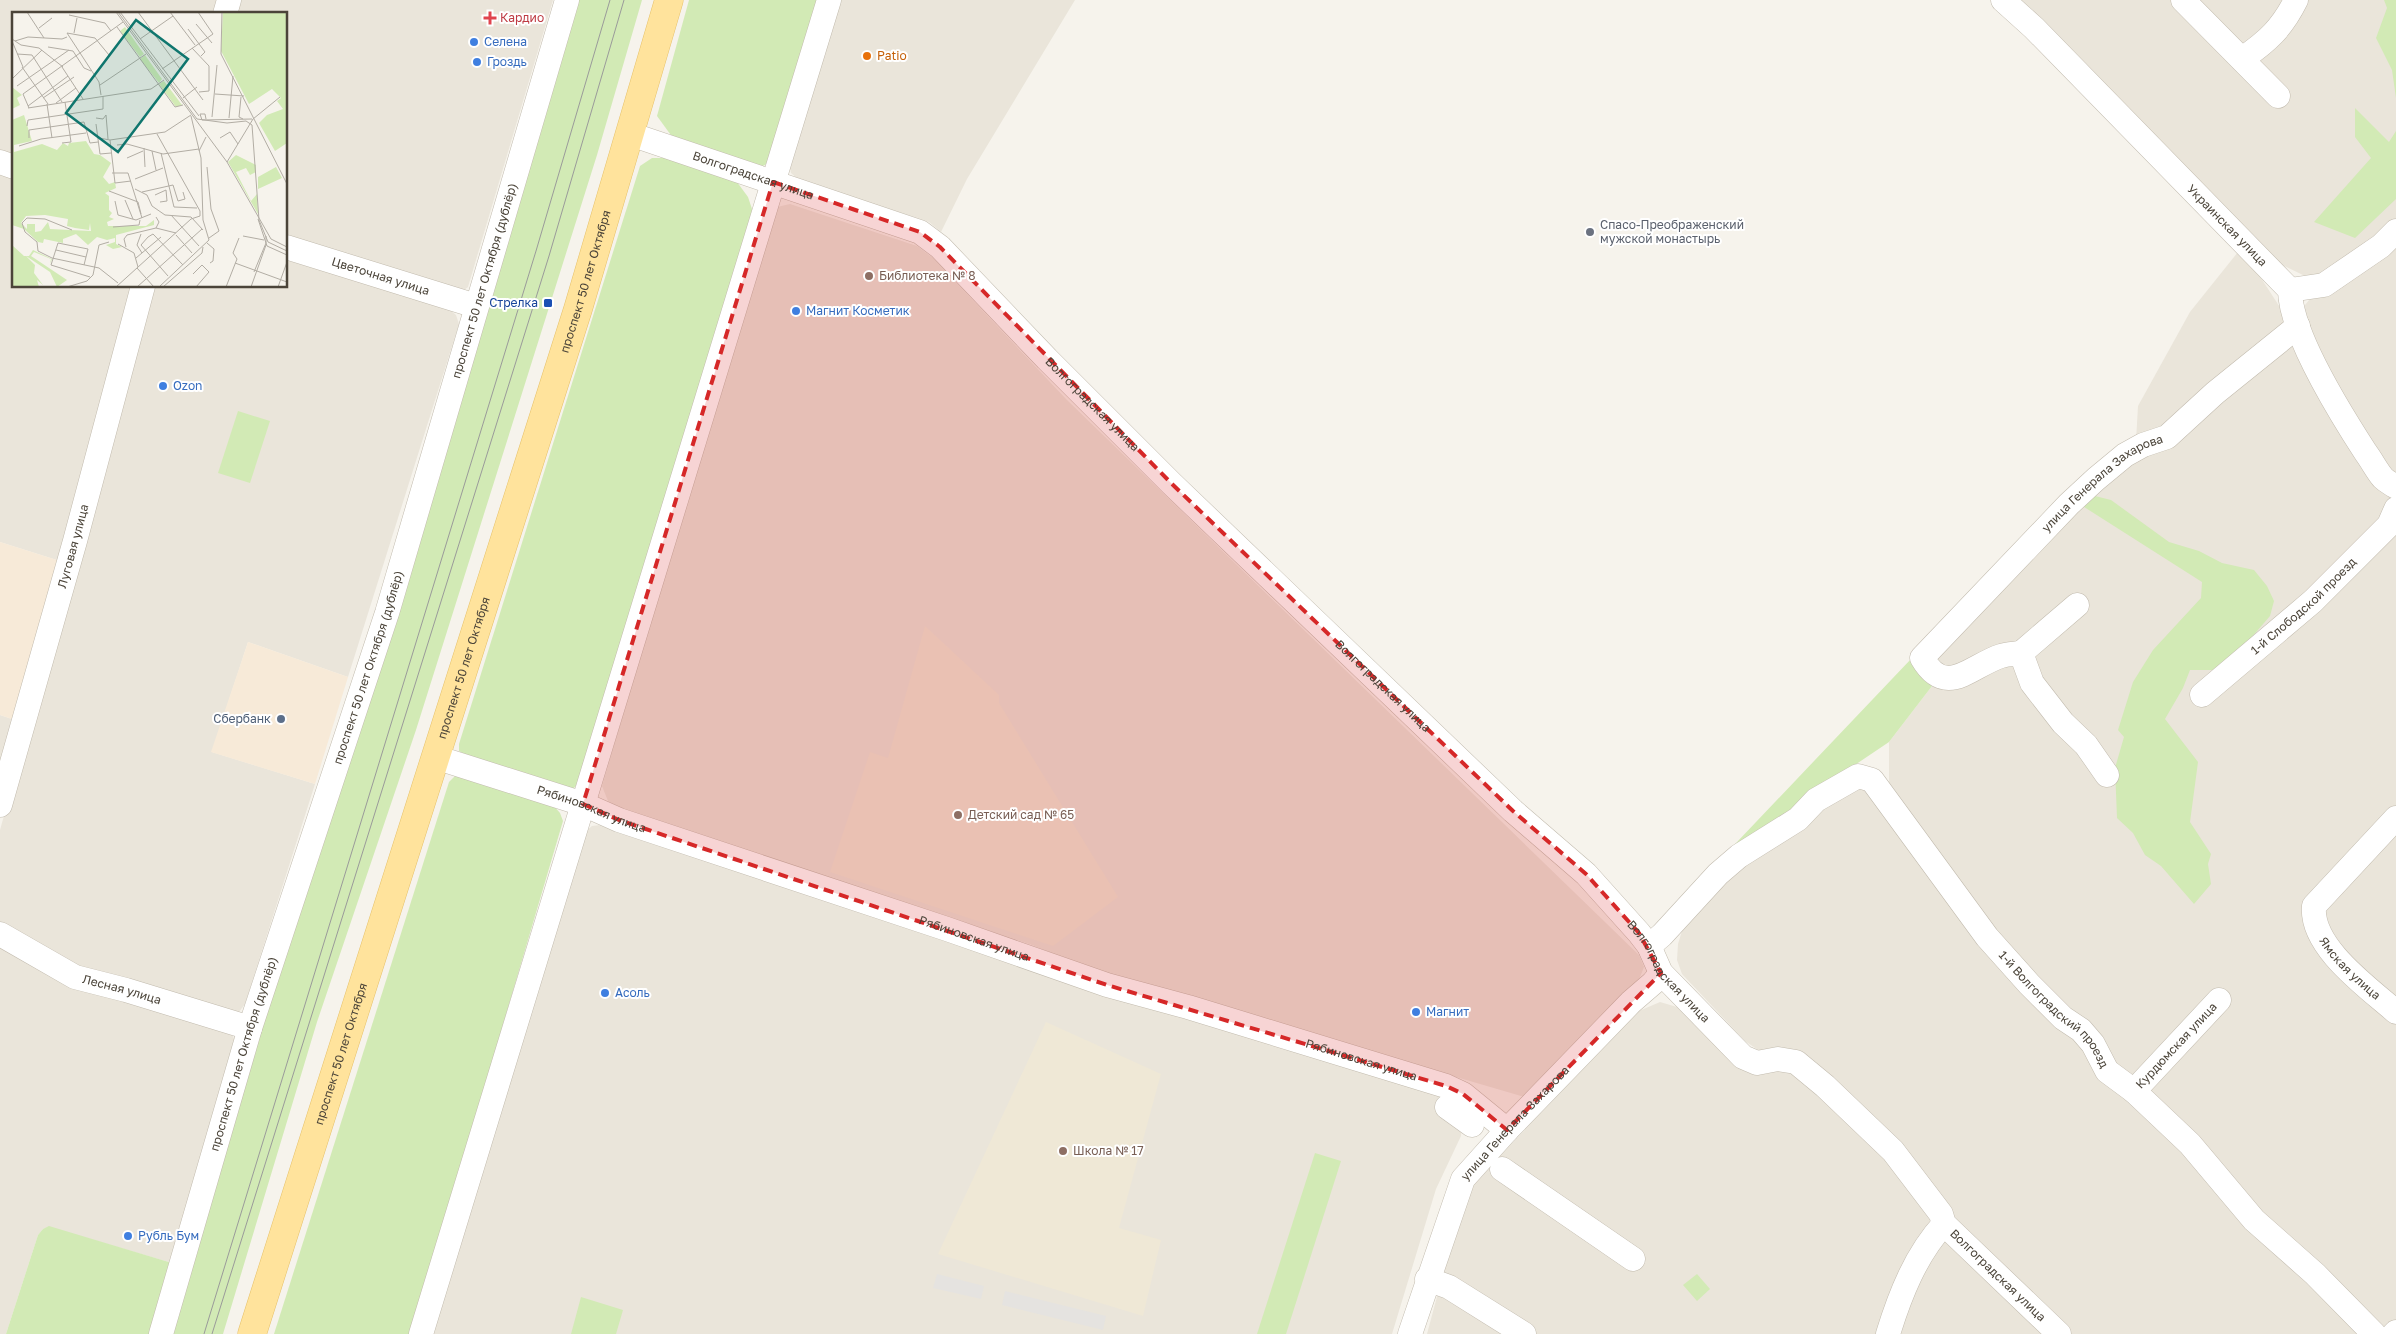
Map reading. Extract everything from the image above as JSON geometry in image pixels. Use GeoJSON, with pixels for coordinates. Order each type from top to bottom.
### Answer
{"type":"FeatureCollection","features":[{"type":"Feature","properties":{"kind":"main road","name":"проспект 50 лет Октября"},"geometry":{"type":"LineString","coordinates":[[252,1334],[578,309],[669,0]]}},
{"type":"Feature","properties":{"kind":"street","name":"проспект 50 лет Октября (дублёр)"},"geometry":{"type":"LineString","coordinates":[[161,1334],[250,1028],[387,613],[567,0]]}},
{"type":"Feature","properties":{"kind":"street"},"geometry":{"type":"LineString","coordinates":[[421,1334],[829,0]]}},
{"type":"Feature","properties":{"kind":"street","name":"Украинская улица"},"geometry":{"type":"LineString","coordinates":[[2003,0],[2034,28],[2290,290]]}},
{"type":"Feature","properties":{"kind":"street"},"geometry":{"type":"LineString","coordinates":[[2183,0],[2278,96]]}},
{"type":"Feature","properties":{"kind":"street"},"geometry":{"type":"LineString","coordinates":[[2242,59],[2261,46],[2285,23],[2296,0]]}},
{"type":"Feature","properties":{"kind":"street","name":"Волгоградская улица"},"geometry":{"type":"LineString","coordinates":[[630,134],[920,232],[940,247],[1047,359],[1180,491],[1513,811],[1586,874],[1649,946],[1661,973],[1743,1058],[1757,1062],[1778,1059],[1796,1062],[1825,1086],[1893,1151],[1941,1214],[1944,1224],[2059,1334]]}},
{"type":"Feature","properties":{"kind":"street"},"geometry":{"type":"LineString","coordinates":[[0,162],[12,166]]}},
{"type":"Feature","properties":{"kind":"street"},"geometry":{"type":"LineString","coordinates":[[2396,230],[2381,246],[2324,285],[2290,290],[2290,301],[2298,326],[2318,372],[2357,439],[2384,478],[2396,487]]}},
{"type":"Feature","properties":{"kind":"street","name":"Цветочная улица"},"geometry":{"type":"LineString","coordinates":[[288,248],[476,306]]}},
{"type":"Feature","properties":{"kind":"street","name":"Луговая улица"},"geometry":{"type":"LineString","coordinates":[[0,805],[70,558],[142,288]]}},
{"type":"Feature","properties":{"kind":"street","name":"улица Генерала Захарова"},"geometry":{"type":"LineString","coordinates":[[2021,653],[2002,655],[1950,680],[1938,677],[1929,669],[1922,658],[2096,479],[2125,455],[2144,445],[2167,438],[2216,393],[2298,326]]}},
{"type":"Feature","properties":{"kind":"street","name":"1-й Слободской проезд"},"geometry":{"type":"LineString","coordinates":[[2202,695],[2314,601],[2394,523]]}},
{"type":"Feature","properties":{"kind":"street"},"geometry":{"type":"LineString","coordinates":[[2078,605],[2021,653],[2032,683],[2063,723],[2086,745],[2107,774]]}},
{"type":"Feature","properties":{"kind":"street","name":"Рябиновская улица"},"geometry":{"type":"LineString","coordinates":[[434,757],[583,804],[619,820],[947,928],[1108,985],[1188,1007],[1446,1086],[1463,1094],[1507,1130]]}},
{"type":"Feature","properties":{"kind":"street","name":"1-й Волгоградский проезд"},"geometry":{"type":"LineString","coordinates":[[1649,946],[1662,935],[1718,874],[1739,856],[1798,819],[1816,800],[1858,776],[1872,780],[1987,936],[2063,1018],[2081,1030],[2093,1044],[2107,1071],[2134,1091],[2190,1144],[2254,1220],[2315,1274],[2374,1334]]}},
{"type":"Feature","properties":{"kind":"street","name":"Ямская улица"},"geometry":{"type":"LineString","coordinates":[[2396,818],[2314,906],[2313,916],[2320,936],[2336,958],[2396,1012]]}},
{"type":"Feature","properties":{"kind":"street","name":"Лесная улица"},"geometry":{"type":"LineString","coordinates":[[0,934],[75,977],[126,990],[250,1028]]}},
{"type":"Feature","properties":{"kind":"street","name":"улица Генерала Захарова"},"geometry":{"type":"LineString","coordinates":[[1410,1334],[1427,1279],[1463,1179],[1507,1130],[1661,973]]}},
{"type":"Feature","properties":{"kind":"street","name":"Курдюмская улица"},"geometry":{"type":"LineString","coordinates":[[2134,1091],[2219,1000]]}},
{"type":"Feature","properties":{"kind":"street"},"geometry":{"type":"LineString","coordinates":[[1447,1107],[1472,1126]]}},
{"type":"Feature","properties":{"kind":"street"},"geometry":{"type":"LineString","coordinates":[[1502,1169],[1633,1259]]}},
{"type":"Feature","properties":{"kind":"street"},"geometry":{"type":"LineString","coordinates":[[1888,1334],[1900,1295],[1932,1236],[1944,1224]]}},
{"type":"Feature","properties":{"kind":"street"},"geometry":{"type":"LineString","coordinates":[[1427,1279],[1449,1287],[1524,1334]]}},
{"type":"Feature","properties":{"kind":"highlighted area"},"geometry":{"type":"Polygon","coordinates":[[[773,182],[920,232],[940,247],[1172,484],[1513,811],[1586,874],[1639,933],[1661,973],[1507,1130],[1463,1094],[1446,1086],[1107,985],[619,820],[583,804],[773,182]]]}},
{"type":"Feature","properties":{"kind":"shaded area"},"geometry":{"type":"Polygon","coordinates":[[[0,0],[220,0],[217,12],[12,12],[12,159],[0,155],[0,0]]]}},
{"type":"Feature","properties":{"kind":"shaded area"},"geometry":{"type":"Polygon","coordinates":[[[239,0],[553,0],[468,287],[460,293],[288,240],[288,12],[236,12],[239,0]]]}},
{"type":"Feature","properties":{"kind":"shaded area"},"geometry":{"type":"Polygon","coordinates":[[[838,0],[1075,0],[967,179],[941,232],[929,222],[801,182],[791,173],[788,159],[838,0]]]}},
{"type":"Feature","properties":{"kind":"shaded area"},"geometry":{"type":"Polygon","coordinates":[[[2016,0],[2396,0],[2396,221],[2329,274],[2307,277],[2278,263],[2016,0]]]}},
{"type":"Feature","properties":{"kind":"shaded area"},"geometry":{"type":"Polygon","coordinates":[[[0,169],[12,173],[12,288],[134,288],[60,561],[0,542],[0,169]]]}},
{"type":"Feature","properties":{"kind":"shaded area"},"geometry":{"type":"Polygon","coordinates":[[[790,204],[917,246],[933,258],[1066,399],[1639,955],[1644,967],[1638,982],[1529,1096],[1521,1096],[1098,972],[1032,945],[621,809],[608,801],[602,786],[771,215],[777,207],[790,204]]]}},
{"type":"Feature","properties":{"kind":"shaded area"},"geometry":{"type":"Polygon","coordinates":[[[2396,240],[2396,476],[2361,435],[2303,318],[2305,305],[2310,299],[2321,297],[2396,240]]]}},
{"type":"Feature","properties":{"kind":"shaded area"},"geometry":{"type":"Polygon","coordinates":[[[2238,252],[2257,272],[2285,315],[2285,322],[2183,417],[2136,441],[2138,406],[2190,312],[2238,252]]]}},
{"type":"Feature","properties":{"kind":"shaded area"},"geometry":{"type":"Polygon","coordinates":[[[288,261],[448,308],[456,315],[459,324],[348,677],[248,642],[212,752],[315,784],[245,1004],[239,1012],[230,1017],[77,971],[0,929],[0,830],[150,288],[288,288],[288,261]]]}},
{"type":"Feature","properties":{"kind":"shaded area"},"geometry":{"type":"Polygon","coordinates":[[[2291,342],[2396,495],[2396,812],[2304,910],[2396,1019],[2396,1325],[2384,1329],[2376,1327],[2129,1078],[1992,936],[1889,791],[1889,742],[1932,686],[1922,666],[2073,507],[2291,342]]]}},
{"type":"Feature","properties":{"kind":"shaded area"},"geometry":{"type":"Polygon","coordinates":[[[0,542],[60,561],[12,719],[0,715],[0,542]]]}},
{"type":"Feature","properties":{"kind":"shaded area","name":"Детский сад № 65"},"geometry":{"type":"Polygon","coordinates":[[[925,626],[999,695],[999,703],[1118,897],[1053,946],[830,872],[870,752],[888,758],[925,626]]]}},
{"type":"Feature","properties":{"kind":"shaded area"},"geometry":{"type":"Polygon","coordinates":[[[248,642],[348,677],[315,784],[211,752],[248,642]]]}},
{"type":"Feature","properties":{"kind":"shaded area"},"geometry":{"type":"Polygon","coordinates":[[[0,715],[12,719],[0,765],[0,715]]]}},
{"type":"Feature","properties":{"kind":"shaded area"},"geometry":{"type":"Polygon","coordinates":[[[1860,785],[1866,787],[1984,941],[2366,1334],[2067,1334],[1948,1216],[1899,1148],[1745,1041],[1682,974],[1677,960],[1678,944],[1682,931],[1723,880],[1821,807],[1860,785]]]}},
{"type":"Feature","properties":{"kind":"shaded area"},"geometry":{"type":"Polygon","coordinates":[[[609,824],[1439,1094],[1462,1123],[1461,1136],[1436,1189],[1392,1334],[430,1334],[581,835],[592,826],[609,824]]]}},
{"type":"Feature","properties":{"kind":"shaded area"},"geometry":{"type":"Polygon","coordinates":[[[2396,828],[2396,1006],[2339,953],[2323,907],[2396,828]]]}},
{"type":"Feature","properties":{"kind":"shaded area"},"geometry":{"type":"Polygon","coordinates":[[[0,941],[231,1033],[236,1042],[172,1263],[49,1227],[43,1229],[38,1235],[6,1334],[0,1334],[0,941]]]}},
{"type":"Feature","properties":{"kind":"shaded area"},"geometry":{"type":"Polygon","coordinates":[[[1660,1002],[1677,1007],[1693,1019],[1794,1069],[1890,1156],[1936,1219],[1880,1334],[1427,1334],[1446,1263],[1471,1186],[1639,1011],[1660,1002]]]}},
{"type":"Feature","properties":{"kind":"shaded area","name":"Школа № 17"},"geometry":{"type":"Polygon","coordinates":[[[1046,1022],[1161,1074],[1119,1228],[1161,1240],[1143,1316],[938,1254],[1046,1022]]]}},
{"type":"Feature","properties":{"kind":"shaded area"},"geometry":{"type":"Polygon","coordinates":[[[1944,1241],[1952,1241],[2048,1334],[1893,1334],[1907,1296],[1944,1241]]]}},
{"type":"Feature","properties":{"kind":"shaded area"},"geometry":{"type":"Polygon","coordinates":[[[937,1274],[984,1286],[981,1299],[933,1288],[937,1274]]]}},
{"type":"Feature","properties":{"kind":"shaded area"},"geometry":{"type":"Polygon","coordinates":[[[1005,1291],[1106,1316],[1103,1330],[1002,1305],[1005,1291]]]}},
{"type":"Feature","properties":{"kind":"green space"},"geometry":{"type":"Polygon","coordinates":[[[576,0],[642,0],[597,155],[416,730],[317,1022],[223,1334],[171,1334],[307,871],[576,0]]]}},
{"type":"Feature","properties":{"kind":"green space"},"geometry":{"type":"Polygon","coordinates":[[[689,0],[820,0],[770,162],[761,167],[673,138],[657,116],[689,0]]]}},
{"type":"Feature","properties":{"kind":"green space"},"geometry":{"type":"Polygon","coordinates":[[[2384,0],[2396,0],[2396,98],[2392,70],[2376,38],[2387,8],[2384,0]]]}},
{"type":"Feature","properties":{"kind":"green space"},"geometry":{"type":"Polygon","coordinates":[[[2355,108],[2389,142],[2396,131],[2396,199],[2355,238],[2314,222],[2371,158],[2355,137],[2355,108]]]}},
{"type":"Feature","properties":{"kind":"green space"},"geometry":{"type":"Polygon","coordinates":[[[652,158],[669,158],[737,182],[748,197],[753,212],[581,780],[574,788],[565,790],[467,756],[459,751],[459,744],[640,166],[652,158]]]}},
{"type":"Feature","properties":{"kind":"green space"},"geometry":{"type":"Polygon","coordinates":[[[238,411],[270,421],[250,483],[218,473],[238,411]]]}},
{"type":"Feature","properties":{"kind":"green space"},"geometry":{"type":"Polygon","coordinates":[[[2095,496],[2111,500],[2169,542],[2199,551],[2222,563],[2254,570],[2267,586],[2274,601],[2270,616],[2251,638],[2216,670],[2190,670],[2183,688],[2165,719],[2198,762],[2190,822],[2211,854],[2208,864],[2211,884],[2194,904],[2161,866],[2145,855],[2133,833],[2117,818],[2115,768],[2124,737],[2118,730],[2133,682],[2153,650],[2201,598],[2202,582],[2081,505],[2095,496]]]}},
{"type":"Feature","properties":{"kind":"green space"},"geometry":{"type":"Polygon","coordinates":[[[1911,659],[1922,666],[1932,686],[1889,742],[1837,777],[1791,812],[1661,922],[1911,659]]]}},
{"type":"Feature","properties":{"kind":"green space"},"geometry":{"type":"Polygon","coordinates":[[[463,774],[553,805],[560,813],[563,821],[412,1334],[274,1334],[449,782],[455,776],[463,774]]]}},
{"type":"Feature","properties":{"kind":"green space"},"geometry":{"type":"Polygon","coordinates":[[[1315,1153],[1341,1161],[1286,1334],[1257,1334],[1315,1153]]]}},
{"type":"Feature","properties":{"kind":"green space"},"geometry":{"type":"Polygon","coordinates":[[[49,1226],[172,1263],[152,1334],[6,1334],[38,1235],[49,1226]]]}},
{"type":"Feature","properties":{"kind":"green space"},"geometry":{"type":"Polygon","coordinates":[[[1697,1274],[1710,1289],[1697,1301],[1683,1285],[1697,1274]]]}},
{"type":"Feature","properties":{"kind":"green space"},"geometry":{"type":"Polygon","coordinates":[[[581,1297],[623,1310],[616,1334],[571,1334],[581,1297]]]}},
{"type":"Feature","properties":{"kind":"tram line"},"geometry":{"type":"LineString","coordinates":[[204,1334],[536,251],[610,0]]}},
{"type":"Feature","properties":{"kind":"tram line"},"geometry":{"type":"LineString","coordinates":[[212,1334],[549,256],[624,0]]}},
{"type":"Feature","properties":{"kind":"place","name":"Кардио"},"geometry":{"type":"Point","coordinates":[490,18]}},
{"type":"Feature","properties":{"kind":"place","name":"Селена"},"geometry":{"type":"Point","coordinates":[474,42]}},
{"type":"Feature","properties":{"kind":"place","name":"Patio"},"geometry":{"type":"Point","coordinates":[867,56]}},
{"type":"Feature","properties":{"kind":"place","name":"Гроздь"},"geometry":{"type":"Point","coordinates":[477,62]}},
{"type":"Feature","properties":{"kind":"place","name":"Спасо-Преображенский мужской монастырь"},"geometry":{"type":"Point","coordinates":[1590,232]}},
{"type":"Feature","properties":{"kind":"place","name":"Библиотека № 8"},"geometry":{"type":"Point","coordinates":[869,276]}},
{"type":"Feature","properties":{"kind":"place","name":"Стрелка"},"geometry":{"type":"Point","coordinates":[548,303]}},
{"type":"Feature","properties":{"kind":"place","name":"Магнит Косметик"},"geometry":{"type":"Point","coordinates":[796,311]}},
{"type":"Feature","properties":{"kind":"place","name":"Ozon"},"geometry":{"type":"Point","coordinates":[163,386]}},
{"type":"Feature","properties":{"kind":"place","name":"Сбербанк"},"geometry":{"type":"Point","coordinates":[281,719]}},
{"type":"Feature","properties":{"kind":"place","name":"Детский сад № 65"},"geometry":{"type":"Point","coordinates":[958,815]}},
{"type":"Feature","properties":{"kind":"place","name":"Асоль"},"geometry":{"type":"Point","coordinates":[605,993]}},
{"type":"Feature","properties":{"kind":"place","name":"Магнит"},"geometry":{"type":"Point","coordinates":[1416,1012]}},
{"type":"Feature","properties":{"kind":"place","name":"Школа № 17"},"geometry":{"type":"Point","coordinates":[1063,1151]}},
{"type":"Feature","properties":{"kind":"place","name":"Рубль Бум"},"geometry":{"type":"Point","coordinates":[128,1236]}}]}
